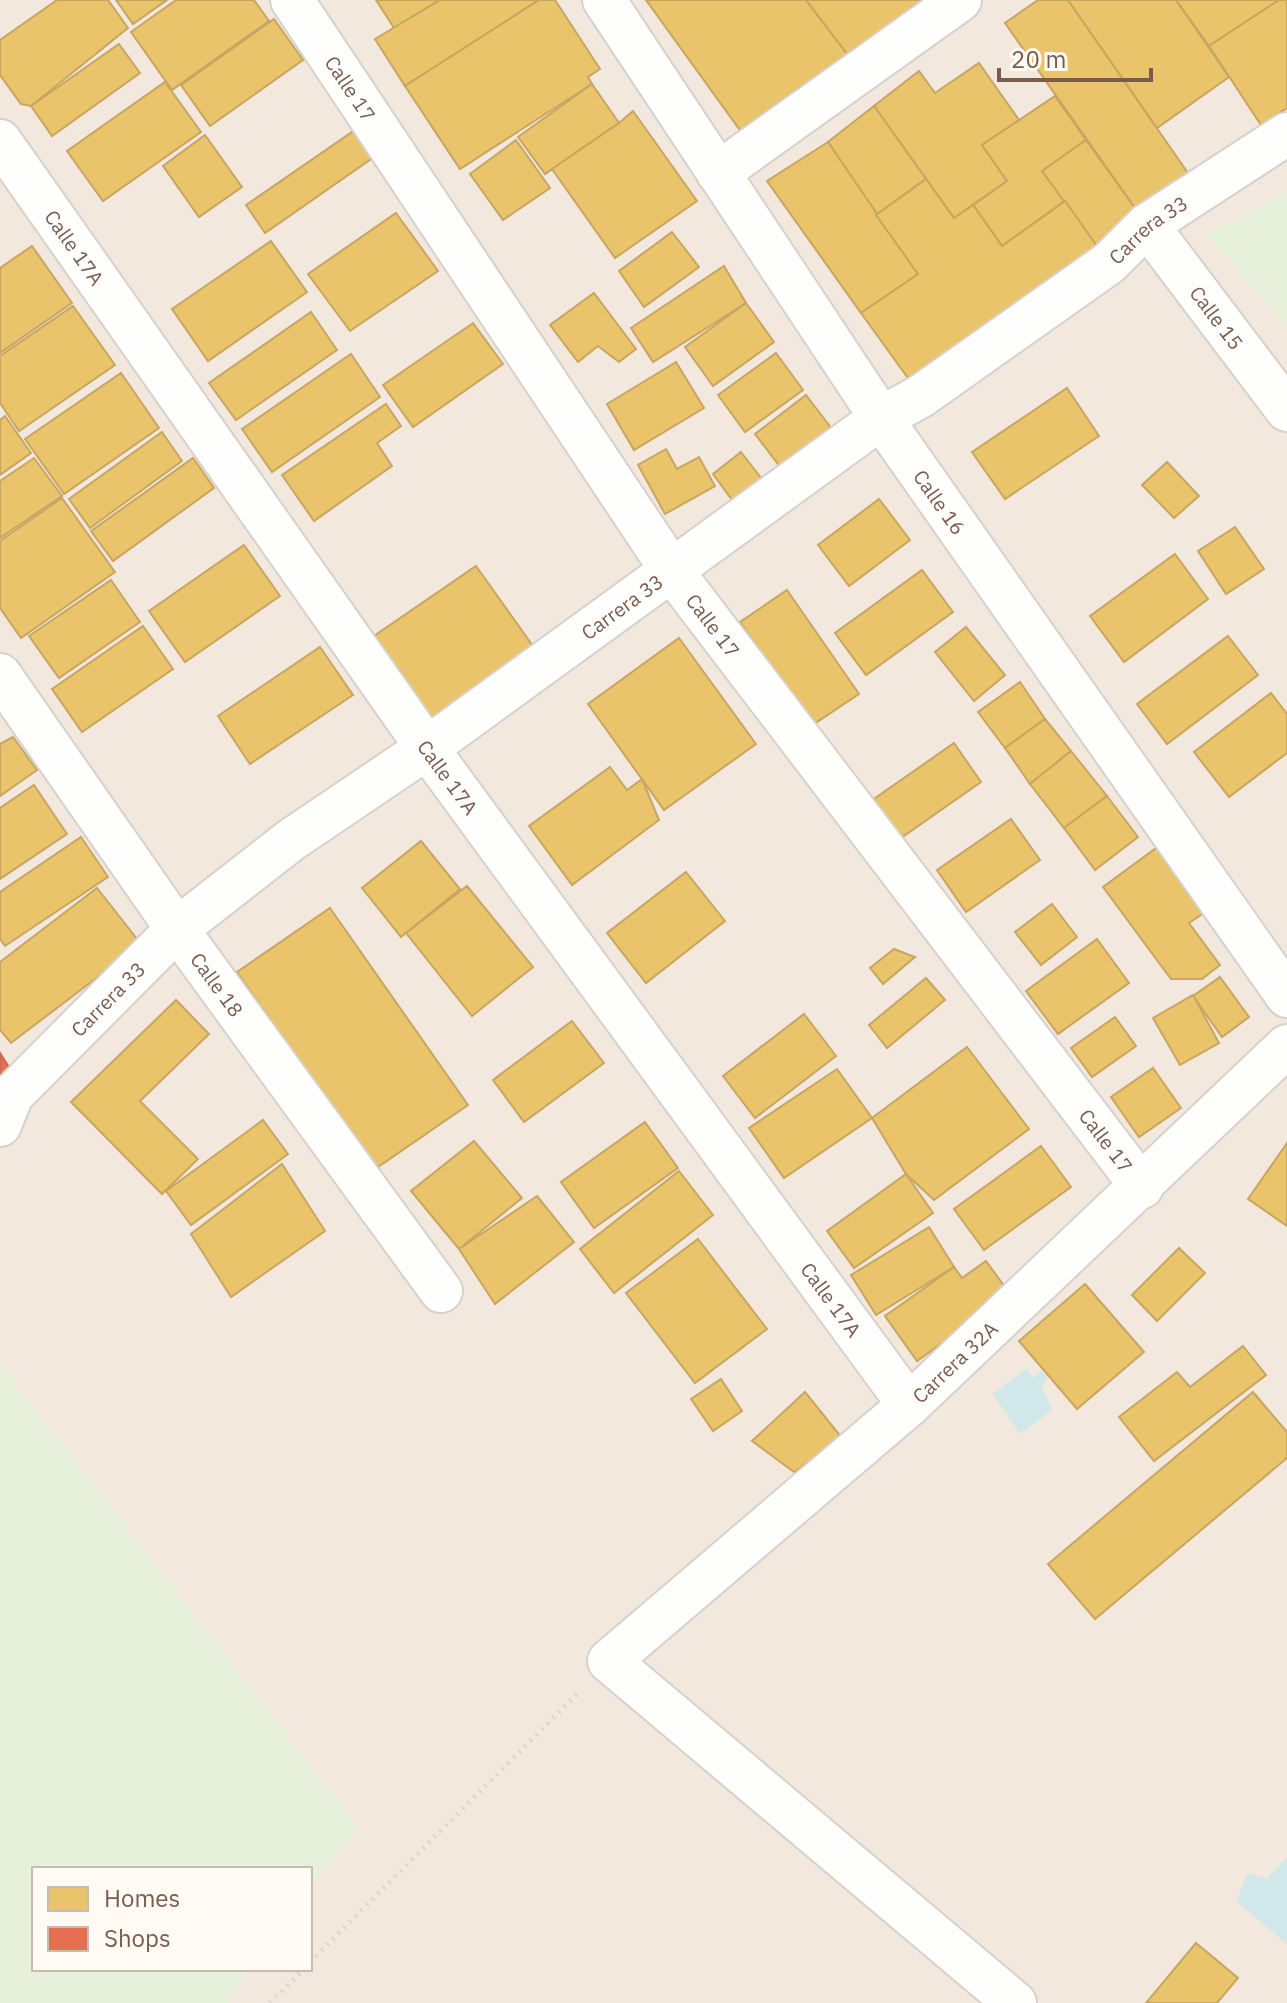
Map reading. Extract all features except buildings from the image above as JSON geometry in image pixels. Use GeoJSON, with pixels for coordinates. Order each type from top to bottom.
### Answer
{"type":"FeatureCollection","features":[{"type":"Feature","properties":{"kind":"street","name":"Calle 17"},"geometry":{"type":"LineString","coordinates":[[292,0],[672,571],[1142,1187]]}},
{"type":"Feature","properties":{"kind":"street","name":"Calle 16"},"geometry":{"type":"LineString","coordinates":[[604,0],[881,418],[1287,996]]}},
{"type":"Feature","properties":{"kind":"street"},"geometry":{"type":"LineString","coordinates":[[718,173],[960,0]]}},
{"type":"Feature","properties":{"kind":"street","name":"Carrera 33"},"geometry":{"type":"LineString","coordinates":[[0,1125],[12,1095],[177,929],[291,840],[427,748],[881,418],[921,396],[1109,263],[1147,225],[1287,134]]}},
{"type":"Feature","properties":{"kind":"street","name":"Calle 17A"},"geometry":{"type":"LineString","coordinates":[[0,141],[427,748],[909,1405]]}},
{"type":"Feature","properties":{"kind":"street","name":"Calle 15"},"geometry":{"type":"LineString","coordinates":[[1147,225],[1287,410]]}},
{"type":"Feature","properties":{"kind":"street","name":"Calle 18"},"geometry":{"type":"LineString","coordinates":[[0,675],[177,929],[441,1291]]}},
{"type":"Feature","properties":{"kind":"street","name":"Carrera 32A"},"geometry":{"type":"LineString","coordinates":[[609,1661],[909,1405],[1287,1046]]}},
{"type":"Feature","properties":{"kind":"street"},"geometry":{"type":"LineString","coordinates":[[609,1661],[1015,2003]]}},
{"type":"Feature","properties":{"kind":"path"},"geometry":{"type":"LineString","coordinates":[[312,1960],[609,1661]]}},
{"type":"Feature","properties":{"kind":"path"},"geometry":{"type":"LineString","coordinates":[[270,2003],[302,1971]]}},
{"type":"Feature","properties":{"kind":"shaded area"},"geometry":{"type":"Polygon","coordinates":[[[0,0],[1287,0],[1287,2003],[0,2003],[0,0]]]}},
{"type":"Feature","properties":{"kind":"green space"},"geometry":{"type":"Polygon","coordinates":[[[1287,191],[1287,326],[1207,235],[1287,191]]]}},
{"type":"Feature","properties":{"kind":"green space"},"geometry":{"type":"Polygon","coordinates":[[[0,1363],[358,1827],[312,1884],[312,1867],[32,1867],[32,1971],[249,1971],[228,2003],[0,2003],[0,1363]]]}},
{"type":"Feature","properties":{"kind":"water"},"geometry":{"type":"Polygon","coordinates":[[[1027,1368],[1033,1378],[1042,1371],[1047,1376],[1042,1387],[1052,1410],[1020,1434],[993,1394],[1027,1368]]]}},
{"type":"Feature","properties":{"kind":"water"},"geometry":{"type":"Polygon","coordinates":[[[1287,1857],[1287,1944],[1236,1901],[1248,1873],[1267,1879],[1287,1857]]]}}]}
